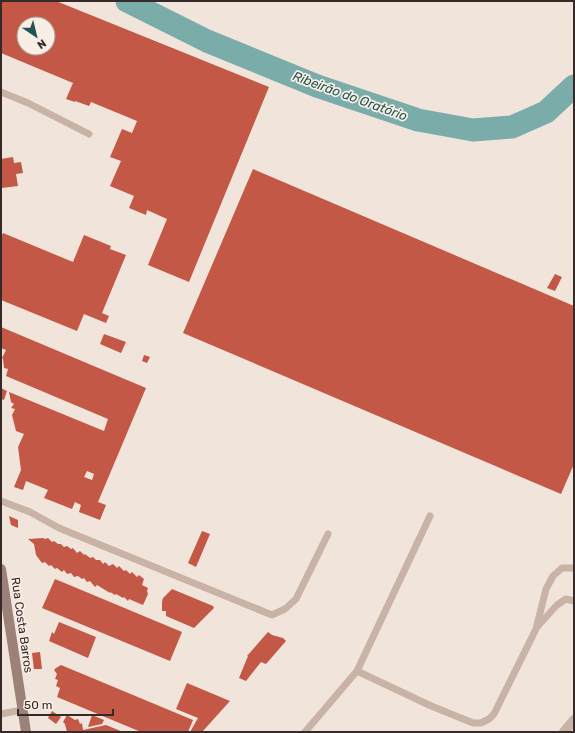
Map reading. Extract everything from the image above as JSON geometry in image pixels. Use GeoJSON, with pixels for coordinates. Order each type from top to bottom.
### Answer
{"type":"FeatureCollection","features":[{"type":"Feature","properties":{"kind":"main road","name":"Rua Costa Barros"},"geometry":{"type":"LineString","coordinates":[[1,569],[26,732]]}},
{"type":"Feature","properties":{"kind":"street"},"geometry":{"type":"LineString","coordinates":[[564,732],[574,720]]}},
{"type":"Feature","properties":{"kind":"lane"},"geometry":{"type":"LineString","coordinates":[[1,92],[28,102],[89,134]]}},
{"type":"Feature","properties":{"kind":"lane"},"geometry":{"type":"LineString","coordinates":[[1,501],[30,512],[59,528],[272,614],[286,609],[296,598],[328,534]]}},
{"type":"Feature","properties":{"kind":"lane"},"geometry":{"type":"LineString","coordinates":[[305,732],[357,671],[430,516]]}},
{"type":"Feature","properties":{"kind":"lane"},"geometry":{"type":"LineString","coordinates":[[357,671],[429,705],[473,723],[481,723],[489,720],[494,714],[536,629],[546,589],[553,576],[562,568],[574,568]]}},
{"type":"Feature","properties":{"kind":"lane"},"geometry":{"type":"LineString","coordinates":[[536,629],[557,605],[566,599],[574,601]]}},
{"type":"Feature","properties":{"kind":"lane"},"geometry":{"type":"LineString","coordinates":[[1,714],[22,710]]}},
{"type":"Feature","properties":{"kind":"building"},"geometry":{"type":"Polygon","coordinates":[[[1,1],[56,1],[269,87],[189,282],[148,265],[167,219],[147,210],[146,215],[129,208],[134,196],[110,186],[121,161],[110,157],[122,129],[132,133],[137,121],[91,102],[89,106],[66,99],[73,83],[1,53],[1,1]]]}},
{"type":"Feature","properties":{"kind":"building"},"geometry":{"type":"Polygon","coordinates":[[[13,157],[14,163],[21,162],[23,173],[16,174],[18,186],[2,188],[1,159],[13,157]]]}},
{"type":"Feature","properties":{"kind":"building"},"geometry":{"type":"Polygon","coordinates":[[[253,169],[574,306],[574,464],[561,494],[183,333],[253,169]]]}},
{"type":"Feature","properties":{"kind":"building"},"geometry":{"type":"Polygon","coordinates":[[[3,233],[73,262],[84,235],[111,246],[110,249],[126,255],[102,313],[109,316],[106,323],[84,314],[77,331],[1,300],[1,235],[3,233]]]}},
{"type":"Feature","properties":{"kind":"building"},"geometry":{"type":"Polygon","coordinates":[[[555,274],[562,277],[555,291],[547,288],[555,274]]]}},
{"type":"Feature","properties":{"kind":"building"},"geometry":{"type":"Polygon","coordinates":[[[1,327],[146,388],[98,502],[106,505],[100,520],[79,512],[81,505],[75,502],[72,509],[44,498],[48,490],[26,481],[23,490],[14,487],[21,470],[18,447],[24,434],[16,431],[12,415],[15,409],[11,408],[14,404],[11,402],[9,392],[104,431],[108,419],[6,376],[8,369],[4,368],[2,358],[6,350],[1,348],[1,327]],[[87,471],[84,477],[92,480],[94,474],[87,471]]]}},
{"type":"Feature","properties":{"kind":"building"},"geometry":{"type":"Polygon","coordinates":[[[104,334],[126,342],[121,353],[100,344],[104,334]]]}},
{"type":"Feature","properties":{"kind":"building"},"geometry":{"type":"Polygon","coordinates":[[[144,355],[150,357],[147,363],[142,361],[144,355]]]}},
{"type":"Feature","properties":{"kind":"building"},"geometry":{"type":"Polygon","coordinates":[[[1,388],[7,391],[4,400],[1,399],[1,388]]]}},
{"type":"Feature","properties":{"kind":"building"},"geometry":{"type":"Polygon","coordinates":[[[9,516],[18,520],[18,528],[11,525],[9,516]]]}},
{"type":"Feature","properties":{"kind":"building"},"geometry":{"type":"Polygon","coordinates":[[[202,531],[210,534],[196,567],[188,563],[202,531]]]}},
{"type":"Feature","properties":{"kind":"building"},"geometry":{"type":"Polygon","coordinates":[[[48,538],[52,542],[54,541],[64,547],[67,546],[71,549],[73,548],[77,553],[80,551],[90,558],[93,557],[96,560],[100,560],[103,564],[105,562],[109,566],[113,564],[117,568],[119,566],[124,571],[126,570],[130,574],[132,572],[137,577],[139,575],[144,579],[142,585],[148,588],[148,594],[143,605],[129,599],[128,601],[124,597],[123,598],[116,594],[110,593],[97,585],[95,587],[90,581],[87,582],[84,578],[82,579],[78,576],[74,577],[71,573],[67,574],[64,570],[62,572],[57,568],[55,569],[51,565],[49,566],[45,562],[42,563],[36,555],[34,544],[28,539],[48,538]]]}},
{"type":"Feature","properties":{"kind":"building"},"geometry":{"type":"Polygon","coordinates":[[[55,579],[182,632],[170,661],[42,608],[55,579]]]}},
{"type":"Feature","properties":{"kind":"building"},"geometry":{"type":"Polygon","coordinates":[[[172,589],[213,606],[214,608],[194,628],[166,616],[166,611],[162,611],[162,602],[163,598],[172,589]]]}},
{"type":"Feature","properties":{"kind":"building"},"geometry":{"type":"Polygon","coordinates":[[[59,622],[96,637],[88,658],[49,641],[52,632],[54,634],[59,622]]]}},
{"type":"Feature","properties":{"kind":"building"},"geometry":{"type":"Polygon","coordinates":[[[268,632],[272,635],[283,638],[286,641],[266,664],[261,662],[246,681],[239,678],[247,656],[268,632]]]}},
{"type":"Feature","properties":{"kind":"building"},"geometry":{"type":"Polygon","coordinates":[[[40,652],[42,669],[34,669],[32,653],[40,652]]]}},
{"type":"Feature","properties":{"kind":"building"},"geometry":{"type":"Polygon","coordinates":[[[61,665],[193,720],[188,732],[141,732],[57,697],[60,688],[56,686],[58,680],[55,679],[57,674],[54,670],[61,665]]]}},
{"type":"Feature","properties":{"kind":"building"},"geometry":{"type":"Polygon","coordinates":[[[187,683],[230,701],[202,732],[190,732],[198,718],[176,709],[187,683]]]}},
{"type":"Feature","properties":{"kind":"building"},"geometry":{"type":"Polygon","coordinates":[[[52,711],[61,717],[56,724],[48,718],[52,711]]]}},
{"type":"Feature","properties":{"kind":"building"},"geometry":{"type":"Polygon","coordinates":[[[67,715],[75,720],[78,719],[80,724],[82,723],[83,730],[106,725],[123,732],[67,732],[63,722],[67,715]]]}},
{"type":"Feature","properties":{"kind":"building"},"geometry":{"type":"Polygon","coordinates":[[[92,715],[104,720],[102,724],[88,727],[92,715]]]}},
{"type":"Feature","properties":{"kind":"waterway","name":"Ribeirão do Oratório"},"geometry":{"type":"LineString","coordinates":[[127,1],[207,41],[317,86],[418,120],[473,130],[512,127],[546,112],[574,86]]}}]}
